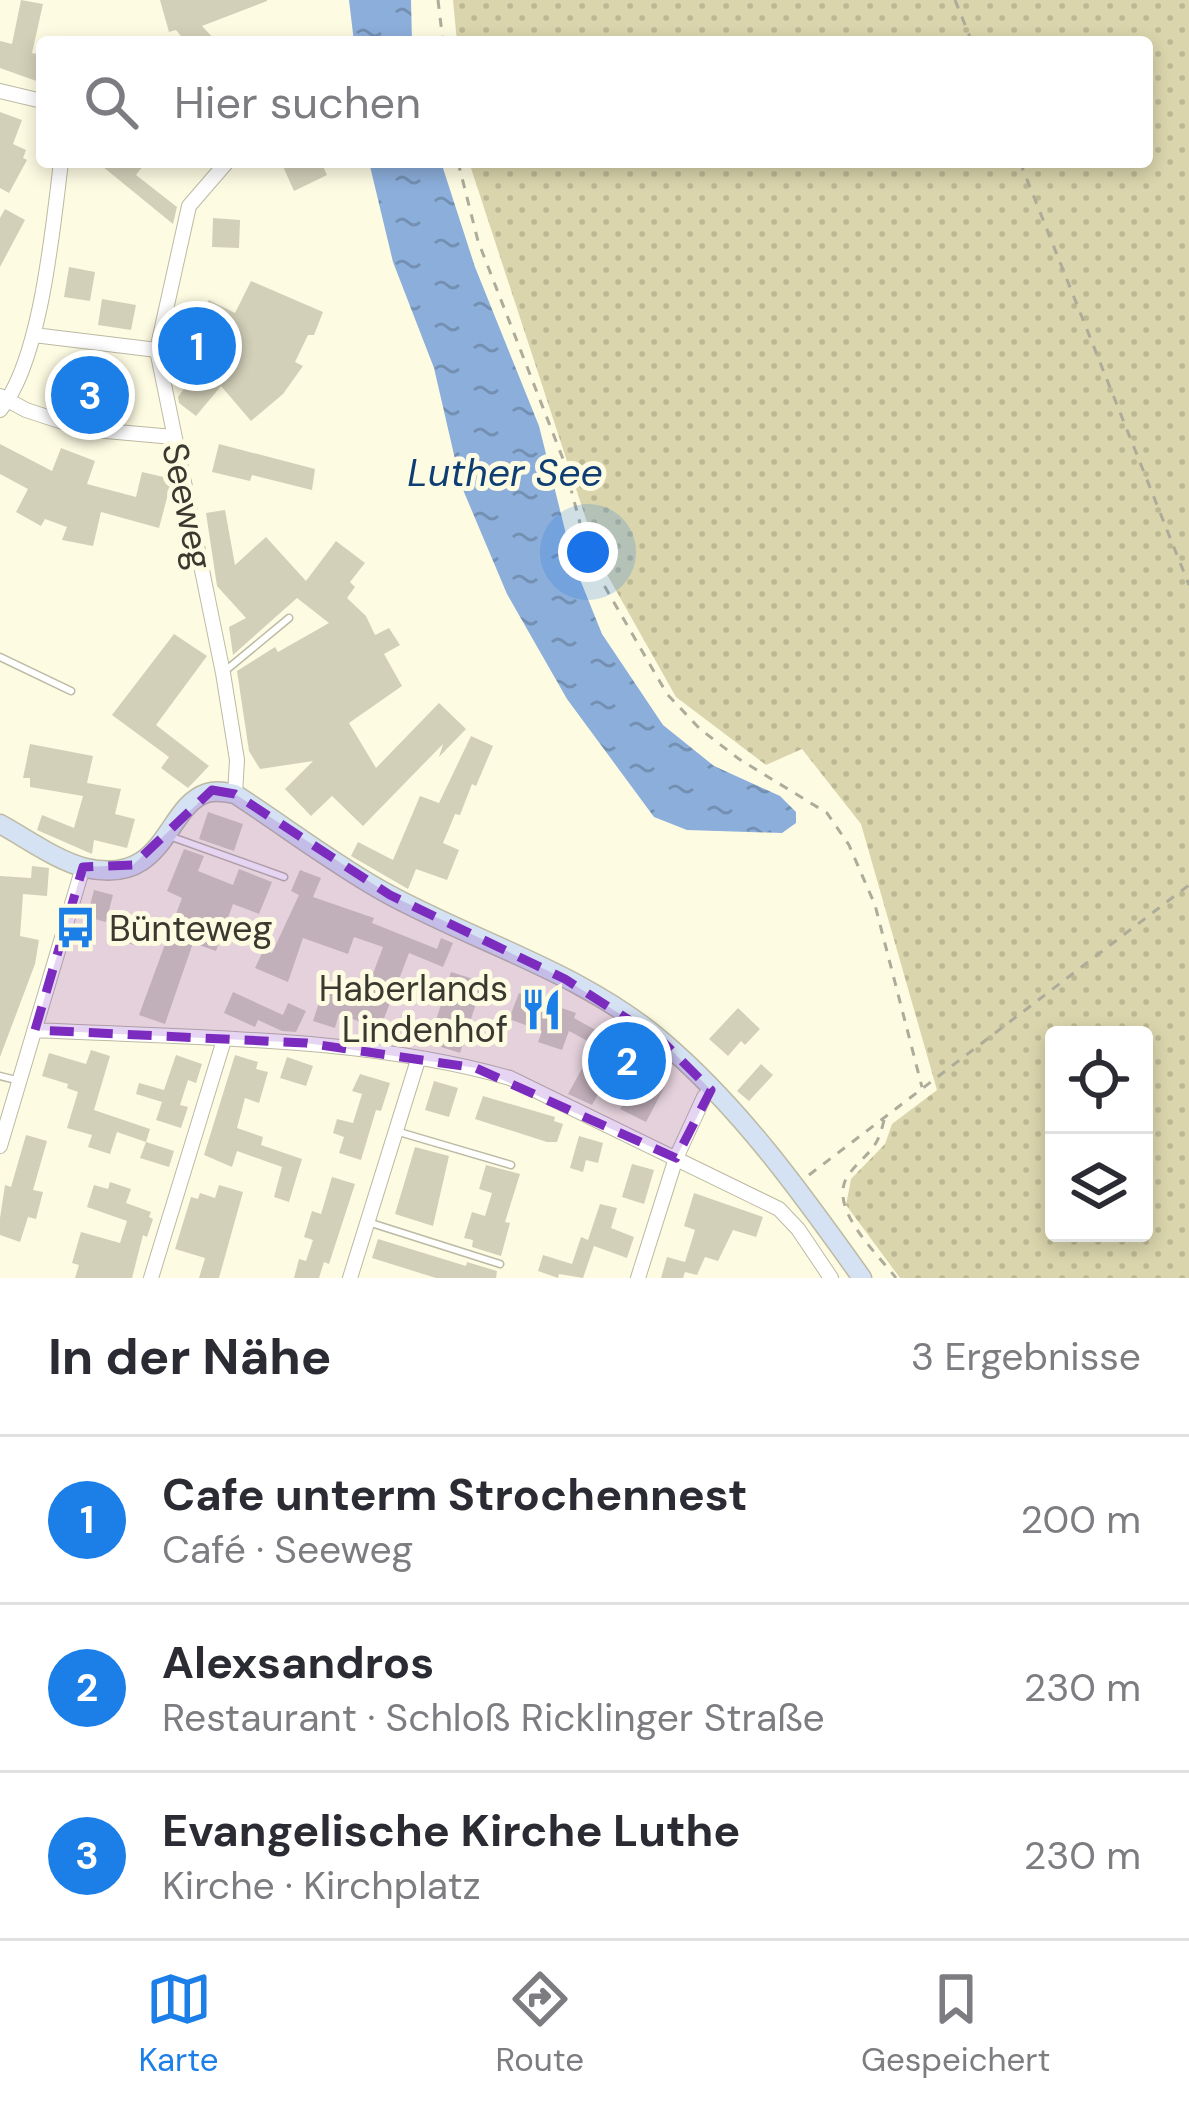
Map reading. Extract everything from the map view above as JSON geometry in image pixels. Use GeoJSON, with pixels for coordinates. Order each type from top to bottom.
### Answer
{"type":"FeatureCollection","features":[{"type":"Feature","properties":{"kind":"street"},"geometry":{"type":"LineString","coordinates":[[0,91],[36,100]]}},
{"type":"Feature","properties":{"kind":"street"},"geometry":{"type":"LineString","coordinates":[[60,168],[34,334],[3,402],[84,429],[173,437]]}},
{"type":"Feature","properties":{"kind":"street","name":"Seeweg"},"geometry":{"type":"LineString","coordinates":[[222,168],[189,206],[157,350],[223,673],[237,760],[236,794]]}},
{"type":"Feature","properties":{"kind":"street"},"geometry":{"type":"LineString","coordinates":[[34,334],[157,350]]}},
{"type":"Feature","properties":{"kind":"street"},"geometry":{"type":"LineString","coordinates":[[0,824],[83,867],[111,870],[133,865],[169,835],[196,798],[212,790],[236,794],[390,895],[617,1008],[662,1041],[796,1185],[862,1278]]}},
{"type":"Feature","properties":{"kind":"street"},"geometry":{"type":"LineString","coordinates":[[1,1140],[83,867]]}},
{"type":"Feature","properties":{"kind":"street"},"geometry":{"type":"LineString","coordinates":[[35,1030],[306,1043],[476,1068],[510,1078],[778,1209],[798,1228],[831,1278]]}},
{"type":"Feature","properties":{"kind":"street"},"geometry":{"type":"LineString","coordinates":[[152,1278],[224,1040]]}},
{"type":"Feature","properties":{"kind":"street"},"geometry":{"type":"LineString","coordinates":[[350,1278],[418,1060]]}},
{"type":"Feature","properties":{"kind":"street"},"geometry":{"type":"LineString","coordinates":[[638,1278],[676,1158],[711,1090]]}},
{"type":"Feature","properties":{"kind":"lane"},"geometry":{"type":"LineString","coordinates":[[223,673],[290,618]]}},
{"type":"Feature","properties":{"kind":"lane"},"geometry":{"type":"LineString","coordinates":[[0,657],[71,691]]}},
{"type":"Feature","properties":{"kind":"lane"},"geometry":{"type":"LineString","coordinates":[[169,835],[284,878]]}},
{"type":"Feature","properties":{"kind":"lane"},"geometry":{"type":"LineString","coordinates":[[0,1076],[19,1081]]}},
{"type":"Feature","properties":{"kind":"lane"},"geometry":{"type":"LineString","coordinates":[[396,1131],[511,1165]]}},
{"type":"Feature","properties":{"kind":"lane"},"geometry":{"type":"LineString","coordinates":[[368,1222],[500,1264]]}},
{"type":"Feature","properties":{"kind":"path"},"geometry":{"type":"LineString","coordinates":[[438,0],[442,36]]}},
{"type":"Feature","properties":{"kind":"path"},"geometry":{"type":"LineString","coordinates":[[955,0],[970,36]]}},
{"type":"Feature","properties":{"kind":"path"},"geometry":{"type":"LineString","coordinates":[[460,168],[478,241],[563,459],[590,561],[667,694],[712,740],[827,813],[849,845],[875,905],[922,1087]]}},
{"type":"Feature","properties":{"kind":"path"},"geometry":{"type":"LineString","coordinates":[[1022,168],[1189,585]]}},
{"type":"Feature","properties":{"kind":"path"},"geometry":{"type":"LineString","coordinates":[[796,1185],[1189,885]]}},
{"type":"Feature","properties":{"kind":"path"},"geometry":{"type":"LineString","coordinates":[[885,1119],[879,1145],[845,1179],[841,1195],[847,1212],[896,1278]]}},
{"type":"Feature","properties":{"kind":"highlighted area"},"geometry":{"type":"Polygon","coordinates":[[[212,790],[235,794],[390,895],[565,979],[662,1041],[711,1090],[676,1158],[476,1068],[306,1043],[35,1030],[83,867],[133,865],[212,790]]]}},
{"type":"Feature","properties":{"kind":"shaded area"},"geometry":{"type":"Polygon","coordinates":[[[453,0],[1189,0],[1189,1278],[900,1278],[846,1205],[851,1179],[885,1144],[892,1124],[937,1090],[861,824],[802,749],[766,765],[676,697],[600,562],[471,168],[1153,168],[1153,36],[456,36],[453,0]]]}},
{"type":"Feature","properties":{"kind":"water"},"geometry":{"type":"Polygon","coordinates":[[[349,0],[411,0],[412,36],[353,36],[349,0]]]}},
{"type":"Feature","properties":{"kind":"water","name":"Luther See"},"geometry":{"type":"Polygon","coordinates":[[[370,168],[443,168],[475,267],[539,426],[573,562],[602,634],[663,725],[714,766],[780,796],[796,812],[796,823],[782,833],[687,830],[654,817],[567,699],[507,594],[461,485],[434,368],[393,262],[370,168]]]}},
{"type":"Feature","properties":{"kind":"building"},"geometry":{"type":"Polygon","coordinates":[[[21,0],[43,4],[32,53],[36,54],[36,81],[0,68],[0,41],[12,44],[21,0]]]}},
{"type":"Feature","properties":{"kind":"building"},"geometry":{"type":"Polygon","coordinates":[[[160,0],[267,0],[202,26],[211,36],[169,32],[160,0]]]}},
{"type":"Feature","properties":{"kind":"building"},"geometry":{"type":"Polygon","coordinates":[[[0,112],[22,120],[13,144],[26,150],[23,158],[27,160],[9,193],[0,188],[0,112]]]}},
{"type":"Feature","properties":{"kind":"building"},"geometry":{"type":"Polygon","coordinates":[[[104,168],[141,168],[136,175],[177,207],[173,224],[104,168]]]}},
{"type":"Feature","properties":{"kind":"building"},"geometry":{"type":"Polygon","coordinates":[[[284,168],[324,168],[327,175],[294,191],[284,168]]]}},
{"type":"Feature","properties":{"kind":"building"},"geometry":{"type":"Polygon","coordinates":[[[5,209],[25,220],[0,267],[0,218],[5,209]]]}},
{"type":"Feature","properties":{"kind":"building"},"geometry":{"type":"Polygon","coordinates":[[[213,218],[240,220],[239,248],[212,247],[213,218]]]}},
{"type":"Feature","properties":{"kind":"building"},"geometry":{"type":"Polygon","coordinates":[[[69,267],[95,272],[90,301],[64,297],[69,267]]]}},
{"type":"Feature","properties":{"kind":"building"},"geometry":{"type":"Polygon","coordinates":[[[251,281],[323,312],[295,362],[303,366],[283,394],[251,421],[221,386],[196,416],[178,397],[194,375],[172,367],[169,350],[177,311],[197,314],[209,300],[235,313],[251,281]]]}},
{"type":"Feature","properties":{"kind":"building"},"geometry":{"type":"Polygon","coordinates":[[[102,299],[136,305],[131,330],[98,325],[102,299]]]}},
{"type":"Feature","properties":{"kind":"building"},"geometry":{"type":"Polygon","coordinates":[[[80,382],[120,389],[116,413],[60,401],[63,385],[79,388],[80,382]]]}},
{"type":"Feature","properties":{"kind":"building"},"geometry":{"type":"Polygon","coordinates":[[[0,444],[52,471],[61,448],[95,461],[87,484],[136,497],[142,472],[172,479],[159,528],[101,512],[93,546],[62,540],[67,527],[45,519],[41,526],[16,512],[28,489],[0,474],[0,444]]]}},
{"type":"Feature","properties":{"kind":"building"},"geometry":{"type":"Polygon","coordinates":[[[219,444],[315,469],[312,490],[252,475],[250,481],[212,472],[219,444]]]}},
{"type":"Feature","properties":{"kind":"building"},"geometry":{"type":"Polygon","coordinates":[[[225,510],[235,565],[266,537],[306,581],[336,541],[365,563],[350,582],[355,587],[347,598],[366,616],[375,635],[389,628],[400,645],[384,654],[402,686],[349,723],[376,768],[439,703],[466,729],[439,757],[443,744],[363,826],[332,796],[311,816],[285,789],[313,761],[260,769],[249,751],[237,671],[275,647],[278,652],[329,623],[297,598],[233,655],[229,627],[246,618],[217,586],[206,513],[225,510]]]}},
{"type":"Feature","properties":{"kind":"building"},"geometry":{"type":"Polygon","coordinates":[[[174,634],[207,656],[156,725],[209,766],[188,788],[161,768],[169,757],[112,715],[174,634]]]}},
{"type":"Feature","properties":{"kind":"building"},"geometry":{"type":"Polygon","coordinates":[[[471,736],[493,746],[443,843],[459,850],[447,880],[416,869],[408,889],[351,856],[358,842],[393,860],[420,796],[439,803],[471,736]]]}},
{"type":"Feature","properties":{"kind":"building"},"geometry":{"type":"Polygon","coordinates":[[[30,744],[93,756],[87,783],[121,789],[115,814],[135,819],[127,848],[94,840],[92,854],[37,830],[42,815],[74,828],[83,796],[30,787],[30,778],[23,778],[30,744]]]}},
{"type":"Feature","properties":{"kind":"building"},"geometry":{"type":"Polygon","coordinates":[[[208,812],[243,824],[234,851],[199,839],[208,812]]]}},
{"type":"Feature","properties":{"kind":"building"},"geometry":{"type":"Polygon","coordinates":[[[184,849],[204,856],[198,871],[233,885],[239,869],[272,882],[259,914],[233,904],[216,951],[193,943],[165,1024],[139,1015],[182,898],[167,891],[184,849]]]}},
{"type":"Feature","properties":{"kind":"building"},"geometry":{"type":"Polygon","coordinates":[[[32,866],[49,868],[47,896],[23,894],[20,936],[39,940],[35,964],[0,1057],[0,876],[31,878],[32,866]]]}},
{"type":"Feature","properties":{"kind":"building"},"geometry":{"type":"Polygon","coordinates":[[[300,870],[321,878],[313,897],[374,918],[372,923],[437,949],[441,938],[453,943],[443,967],[409,953],[380,1029],[339,1014],[335,1028],[313,1021],[323,990],[362,1003],[383,947],[354,937],[348,954],[303,938],[288,982],[255,968],[264,949],[272,953],[299,895],[291,891],[300,870]]]}},
{"type":"Feature","properties":{"kind":"building"},"geometry":{"type":"Polygon","coordinates":[[[94,890],[113,895],[106,922],[87,917],[94,890]]]}},
{"type":"Feature","properties":{"kind":"building"},"geometry":{"type":"Polygon","coordinates":[[[115,913],[141,919],[134,945],[109,938],[115,913]]]}},
{"type":"Feature","properties":{"kind":"building"},"geometry":{"type":"Polygon","coordinates":[[[451,972],[483,982],[460,1053],[429,1043],[451,972]]]}},
{"type":"Feature","properties":{"kind":"building"},"geometry":{"type":"Polygon","coordinates":[[[233,992],[283,1015],[288,1003],[306,1011],[296,1032],[258,1020],[255,1027],[224,1013],[233,992]]]}},
{"type":"Feature","properties":{"kind":"building"},"geometry":{"type":"Polygon","coordinates":[[[519,993],[576,1013],[574,1018],[601,1033],[605,1025],[622,1034],[612,1053],[667,1082],[646,1122],[620,1109],[628,1094],[605,1082],[592,1105],[568,1094],[595,1045],[569,1031],[562,1050],[538,1042],[542,1031],[509,1019],[519,993]]]}},
{"type":"Feature","properties":{"kind":"building"},"geometry":{"type":"Polygon","coordinates":[[[738,1008],[760,1029],[728,1056],[709,1039],[738,1008]]]}},
{"type":"Feature","properties":{"kind":"building"},"geometry":{"type":"Polygon","coordinates":[[[91,1050],[110,1056],[94,1110],[150,1129],[146,1142],[117,1132],[110,1154],[88,1147],[92,1135],[67,1128],[78,1092],[42,1076],[49,1053],[86,1064],[91,1050]]]}},
{"type":"Feature","properties":{"kind":"building"},"geometry":{"type":"Polygon","coordinates":[[[176,1055],[202,1064],[196,1083],[188,1080],[180,1105],[188,1107],[181,1128],[156,1120],[162,1102],[136,1094],[139,1083],[164,1090],[176,1055]]]}},
{"type":"Feature","properties":{"kind":"building"},"geometry":{"type":"Polygon","coordinates":[[[235,1055],[258,1062],[256,1069],[268,1072],[259,1103],[245,1098],[237,1128],[263,1137],[261,1145],[302,1159],[289,1202],[274,1197],[282,1167],[237,1151],[232,1167],[204,1155],[235,1055]]]}},
{"type":"Feature","properties":{"kind":"building"},"geometry":{"type":"Polygon","coordinates":[[[287,1057],[313,1066],[306,1086],[280,1078],[287,1057]]]}},
{"type":"Feature","properties":{"kind":"building"},"geometry":{"type":"Polygon","coordinates":[[[761,1064],[773,1075],[749,1101],[737,1091],[761,1064]]]}},
{"type":"Feature","properties":{"kind":"building"},"geometry":{"type":"Polygon","coordinates":[[[360,1074],[390,1083],[361,1160],[339,1153],[344,1137],[333,1133],[337,1119],[353,1123],[362,1094],[352,1091],[360,1074]]]}},
{"type":"Feature","properties":{"kind":"building"},"geometry":{"type":"Polygon","coordinates":[[[434,1081],[458,1088],[449,1117],[425,1110],[434,1081]]]}},
{"type":"Feature","properties":{"kind":"building"},"geometry":{"type":"Polygon","coordinates":[[[483,1096],[555,1117],[554,1121],[563,1124],[557,1142],[475,1119],[483,1096]]]}},
{"type":"Feature","properties":{"kind":"building"},"geometry":{"type":"Polygon","coordinates":[[[26,1135],[47,1141],[33,1190],[43,1192],[36,1219],[28,1217],[20,1242],[0,1235],[0,1218],[5,1185],[11,1187],[26,1135]]]}},
{"type":"Feature","properties":{"kind":"building"},"geometry":{"type":"Polygon","coordinates":[[[579,1136],[603,1143],[598,1163],[586,1160],[583,1172],[570,1168],[579,1136]]]}},
{"type":"Feature","properties":{"kind":"building"},"geometry":{"type":"Polygon","coordinates":[[[146,1142],[174,1151],[169,1167],[140,1158],[146,1142]]]}},
{"type":"Feature","properties":{"kind":"building"},"geometry":{"type":"Polygon","coordinates":[[[415,1147],[449,1156],[433,1226],[395,1214],[415,1147]]]}},
{"type":"Feature","properties":{"kind":"building"},"geometry":{"type":"Polygon","coordinates":[[[632,1164],[654,1170],[644,1204],[622,1197],[632,1164]]]}},
{"type":"Feature","properties":{"kind":"building"},"geometry":{"type":"Polygon","coordinates":[[[486,1165],[520,1174],[505,1222],[510,1223],[501,1256],[472,1247],[473,1240],[464,1238],[472,1212],[485,1216],[492,1193],[479,1189],[486,1165]]]}},
{"type":"Feature","properties":{"kind":"building"},"geometry":{"type":"Polygon","coordinates":[[[332,1177],[355,1184],[329,1264],[324,1262],[319,1278],[294,1278],[299,1259],[306,1261],[313,1240],[304,1237],[312,1211],[321,1214],[332,1177]]]}},
{"type":"Feature","properties":{"kind":"building"},"geometry":{"type":"Polygon","coordinates":[[[110,1182],[131,1189],[126,1203],[151,1212],[147,1237],[143,1235],[132,1278],[75,1278],[79,1265],[72,1263],[81,1232],[120,1243],[127,1221],[87,1207],[94,1185],[108,1189],[110,1182]]]}},
{"type":"Feature","properties":{"kind":"building"},"geometry":{"type":"Polygon","coordinates":[[[219,1185],[243,1192],[219,1278],[199,1278],[205,1258],[175,1249],[191,1197],[198,1199],[200,1193],[215,1198],[219,1185]]]}},
{"type":"Feature","properties":{"kind":"building"},"geometry":{"type":"Polygon","coordinates":[[[694,1193],[763,1217],[756,1237],[733,1230],[718,1261],[705,1257],[697,1275],[685,1272],[683,1278],[661,1278],[667,1257],[685,1262],[695,1230],[684,1226],[694,1193]]]}},
{"type":"Feature","properties":{"kind":"building"},"geometry":{"type":"Polygon","coordinates":[[[600,1204],[617,1208],[611,1228],[634,1237],[627,1258],[594,1246],[583,1278],[559,1274],[558,1278],[538,1271],[543,1255],[572,1264],[581,1237],[588,1240],[600,1204]]]}},
{"type":"Feature","properties":{"kind":"building"},"geometry":{"type":"Polygon","coordinates":[[[378,1239],[497,1271],[496,1278],[436,1278],[372,1258],[378,1239]]]}},
{"type":"Feature","properties":{"kind":"place","name":"Cafe unterm Strochennest"},"geometry":{"type":"Point","coordinates":[197,346]}},
{"type":"Feature","properties":{"kind":"place","name":"Evangelische Kirche Luthe"},"geometry":{"type":"Point","coordinates":[90,395]}},
{"type":"Feature","properties":{"kind":"place","name":"Bünteweg"},"geometry":{"type":"Point","coordinates":[75,928]}},
{"type":"Feature","properties":{"kind":"place","name":"Haberlands Lindenhof"},"geometry":{"type":"Point","coordinates":[542,1009]}},
{"type":"Feature","properties":{"kind":"place","name":"Alexsandros"},"geometry":{"type":"Point","coordinates":[627,1061]}}]}
